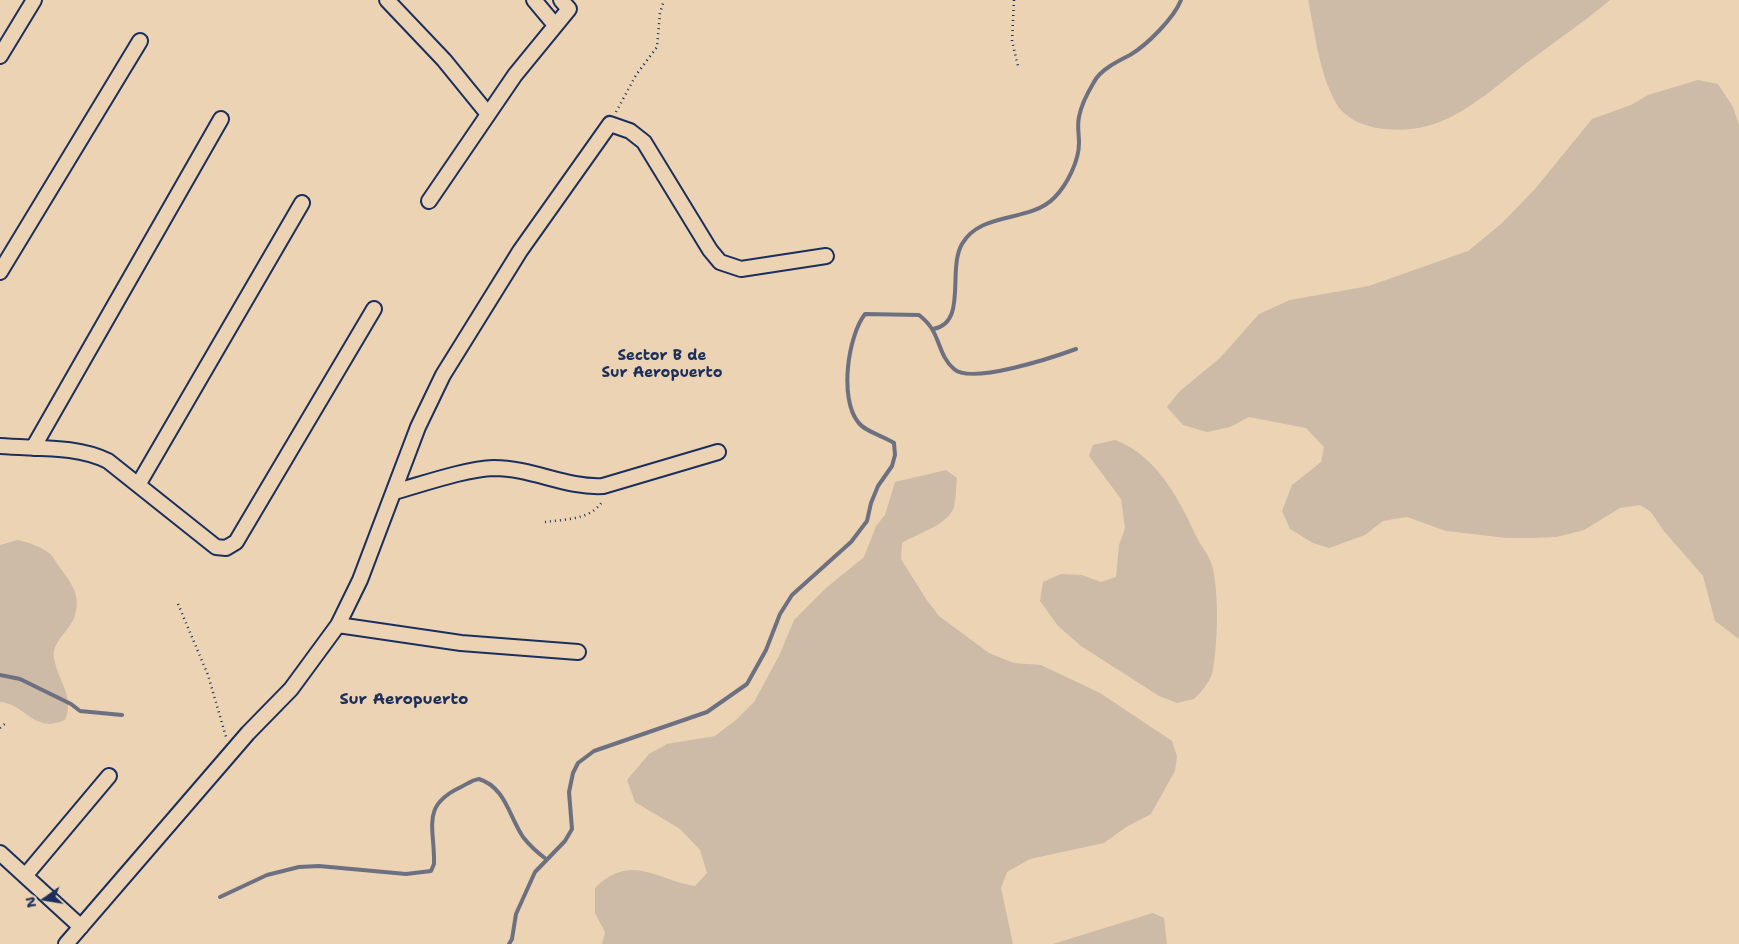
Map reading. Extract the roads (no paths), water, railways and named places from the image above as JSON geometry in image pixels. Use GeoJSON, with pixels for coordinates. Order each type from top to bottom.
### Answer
{"type":"FeatureCollection","features":[{"type":"Feature","properties":{"kind":"street"},"geometry":{"type":"LineString","coordinates":[[0,56],[34,0]]}},
{"type":"Feature","properties":{"kind":"street"},"geometry":{"type":"LineString","coordinates":[[387,0],[444,60],[488,114]]}},
{"type":"Feature","properties":{"kind":"street"},"geometry":{"type":"LineString","coordinates":[[534,0],[555,25]]}},
{"type":"Feature","properties":{"kind":"street"},"geometry":{"type":"LineString","coordinates":[[430,201],[488,114],[555,25],[565,5]]}},
{"type":"Feature","properties":{"kind":"street"},"geometry":{"type":"LineString","coordinates":[[0,272],[140,41]]}},
{"type":"Feature","properties":{"kind":"street"},"geometry":{"type":"LineString","coordinates":[[33,448],[221,119]]}},
{"type":"Feature","properties":{"kind":"street"},"geometry":{"type":"LineString","coordinates":[[66,944],[230,753],[291,689],[338,625],[360,580],[418,427],[442,374],[520,251],[610,124],[630,130],[644,142],[710,250],[720,262],[741,269],[826,256]]}},
{"type":"Feature","properties":{"kind":"street"},"geometry":{"type":"LineString","coordinates":[[138,485],[302,202]]}},
{"type":"Feature","properties":{"kind":"street"},"geometry":{"type":"LineString","coordinates":[[0,446],[72,450],[99,456],[108,461],[216,547],[226,548],[232,546],[374,309]]}},
{"type":"Feature","properties":{"kind":"street"},"geometry":{"type":"LineString","coordinates":[[394,492],[495,468],[535,473],[584,487],[603,486],[718,452]]}},
{"type":"Feature","properties":{"kind":"street"},"geometry":{"type":"LineString","coordinates":[[338,625],[461,643],[578,652]]}},
{"type":"Feature","properties":{"kind":"street"},"geometry":{"type":"LineString","coordinates":[[25,876],[109,776]]}},
{"type":"Feature","properties":{"kind":"street"},"geometry":{"type":"LineString","coordinates":[[0,853],[81,927]]}},
{"type":"Feature","properties":{"kind":"waterway"},"geometry":{"type":"LineString","coordinates":[[933,329],[944,325],[950,317],[954,306],[956,267],[962,244],[970,234],[981,226],[1044,206],[1059,193],[1075,165],[1079,143],[1078,123],[1080,112],[1087,94],[1097,78],[1105,70],[1137,51],[1152,38],[1166,23],[1181,0]]}},
{"type":"Feature","properties":{"kind":"waterway"},"geometry":{"type":"LineString","coordinates":[[509,944],[512,939],[516,914],[535,872],[565,841],[572,829],[569,792],[573,773],[578,763],[594,751],[707,712],[747,684],[766,650],[780,614],[792,595],[851,542],[867,521],[871,503],[878,486],[892,466],[895,455],[894,443],[865,429],[858,422],[852,411],[849,398],[847,383],[850,352],[859,324],[865,314],[919,315],[932,329],[943,355],[950,365],[963,373],[977,374],[1013,368],[1076,349]]}},
{"type":"Feature","properties":{"kind":"waterway"},"geometry":{"type":"LineString","coordinates":[[0,675],[20,679],[71,704],[80,711],[122,715]]}},
{"type":"Feature","properties":{"kind":"waterway"},"geometry":{"type":"LineString","coordinates":[[220,897],[267,875],[299,867],[319,866],[406,874],[431,871],[434,864],[432,819],[435,810],[448,794],[479,779],[495,788],[501,795],[523,837],[546,859]]}},
{"type":"Feature","properties":{"kind":"district","name":"Sector B de Sur Aeropuerto"},"geometry":{"type":"Point","coordinates":[662,364]}},
{"type":"Feature","properties":{"kind":"district","name":"Sur Aeropuerto"},"geometry":{"type":"Point","coordinates":[404,700]}}]}
